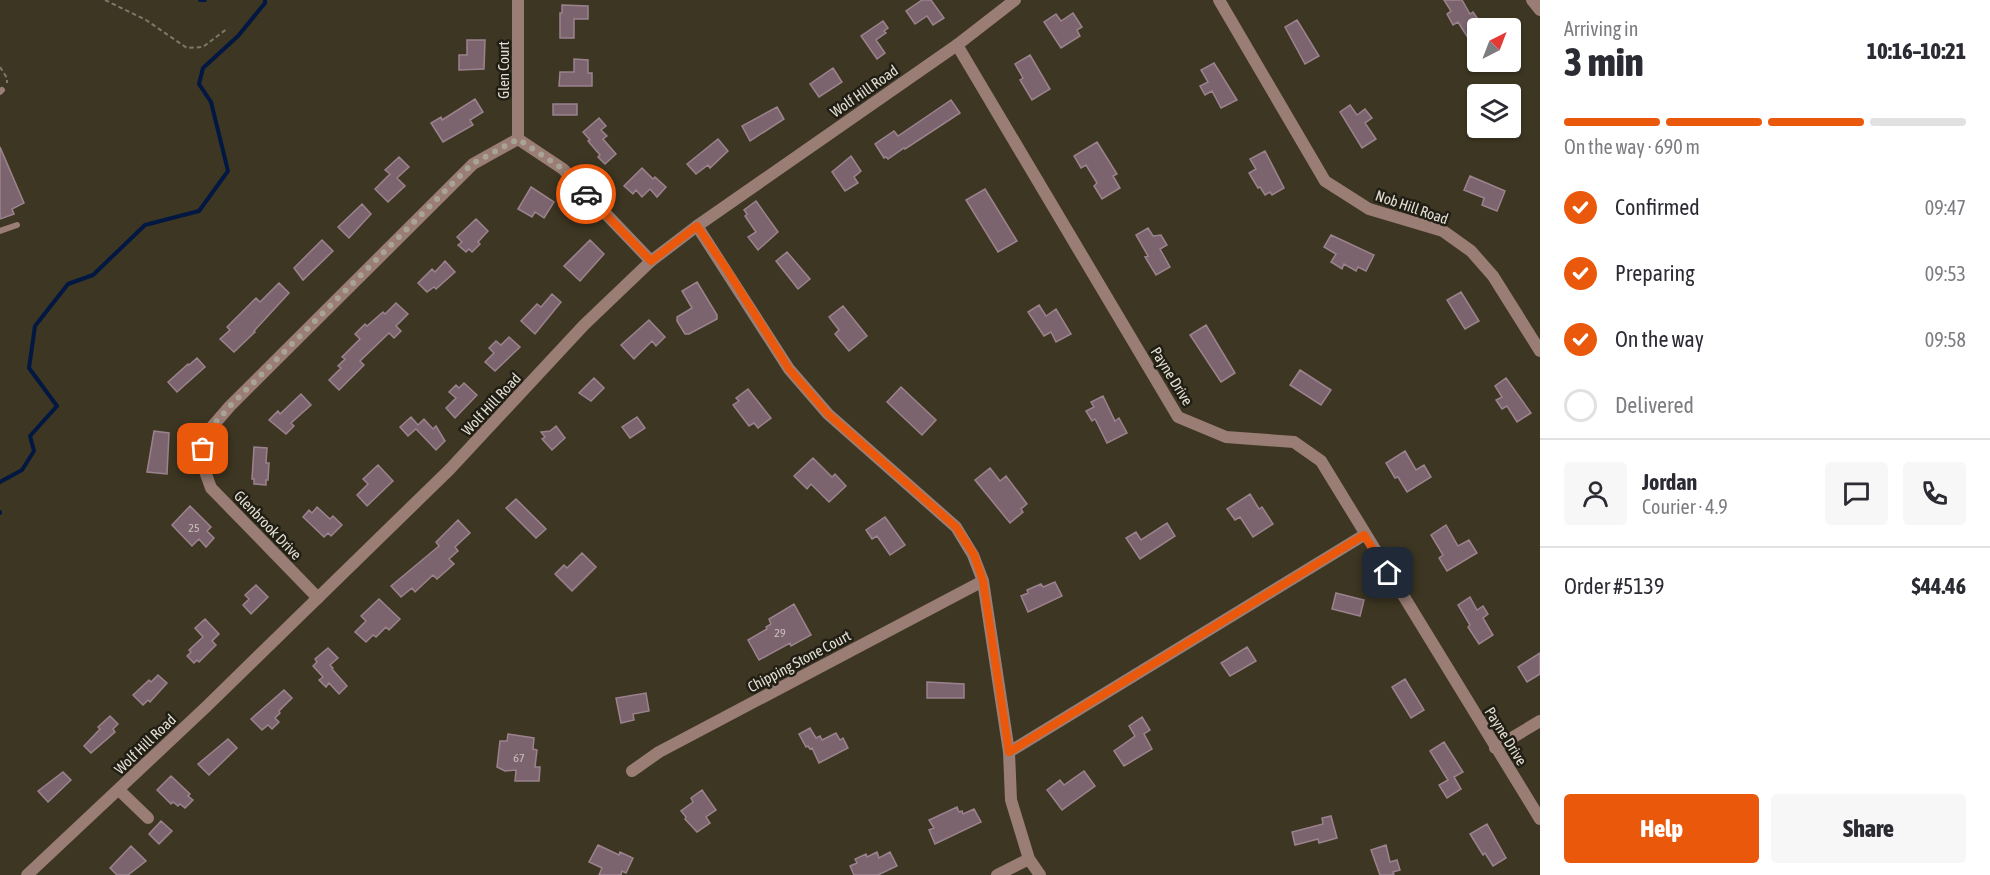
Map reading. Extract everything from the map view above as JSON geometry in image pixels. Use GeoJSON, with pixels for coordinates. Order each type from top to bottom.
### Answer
{"type":"FeatureCollection","features":[{"type":"Feature","properties":{"kind":"street","name":"Glen Court"},"geometry":{"type":"LineString","coordinates":[[518,0],[518,139]]}},
{"type":"Feature","properties":{"kind":"street","name":"Wolf Hill Road"},"geometry":{"type":"LineString","coordinates":[[27,875],[119,790],[450,469],[584,325],[651,261],[697,226],[957,45],[1015,0]]}},
{"type":"Feature","properties":{"kind":"street","name":"Nob Hill Road"},"geometry":{"type":"LineString","coordinates":[[1219,0],[1325,181],[1369,209],[1443,231],[1471,251],[1493,276],[1540,351]]}},
{"type":"Feature","properties":{"kind":"street"},"geometry":{"type":"LineString","coordinates":[[1532,0],[1540,10]]}},
{"type":"Feature","properties":{"kind":"street","name":"Payne Drive"},"geometry":{"type":"LineString","coordinates":[[957,45],[1178,417],[1226,437],[1294,442],[1321,461],[1364,535],[1540,819]]}},
{"type":"Feature","properties":{"kind":"street"},"geometry":{"type":"LineString","coordinates":[[518,139],[563,169],[651,261]]}},
{"type":"Feature","properties":{"kind":"street","name":"Glenbrook Drive"},"geometry":{"type":"LineString","coordinates":[[318,598],[211,488],[202,463],[204,436],[230,406],[472,164],[518,139]]}},
{"type":"Feature","properties":{"kind":"street"},"geometry":{"type":"LineString","coordinates":[[697,226],[789,369],[828,414],[956,527],[974,555],[983,581],[1009,752],[1011,800],[1029,859],[1040,875]]}},
{"type":"Feature","properties":{"kind":"street"},"geometry":{"type":"LineString","coordinates":[[1009,752],[1364,535]]}},
{"type":"Feature","properties":{"kind":"street","name":"Chipping Stone Court"},"geometry":{"type":"LineString","coordinates":[[632,771],[659,752],[983,581]]}},
{"type":"Feature","properties":{"kind":"street"},"geometry":{"type":"LineString","coordinates":[[1495,748],[1540,721]]}},
{"type":"Feature","properties":{"kind":"street"},"geometry":{"type":"LineString","coordinates":[[119,790],[148,818]]}},
{"type":"Feature","properties":{"kind":"street"},"geometry":{"type":"LineString","coordinates":[[997,875],[1029,859]]}},
{"type":"Feature","properties":{"kind":"lane"},"geometry":{"type":"LineString","coordinates":[[0,231],[17,225]]}},
{"type":"Feature","properties":{"kind":"path"},"geometry":{"type":"LineString","coordinates":[[105,0],[146,20],[187,48],[203,47],[228,28]]}},
{"type":"Feature","properties":{"kind":"path"},"geometry":{"type":"LineString","coordinates":[[0,67],[7,78],[7,86],[1,91]]}},
{"type":"Feature","properties":{"kind":"building"},"geometry":{"type":"Polygon","coordinates":[[[922,0],[931,0],[944,18],[933,25],[927,16],[915,24],[906,11],[922,0]]]}},
{"type":"Feature","properties":{"kind":"building"},"geometry":{"type":"Polygon","coordinates":[[[1444,0],[1462,0],[1470,14],[1473,12],[1477,18],[1467,18],[1467,36],[1458,22],[1453,25],[1447,14],[1451,11],[1444,0]]]}},
{"type":"Feature","properties":{"kind":"building"},"geometry":{"type":"Polygon","coordinates":[[[562,5],[588,6],[588,19],[574,19],[574,38],[560,38],[562,5]]]}},
{"type":"Feature","properties":{"kind":"building"},"geometry":{"type":"Polygon","coordinates":[[[1073,13],[1082,27],[1077,30],[1080,36],[1061,48],[1044,22],[1056,14],[1061,21],[1073,13]]]}},
{"type":"Feature","properties":{"kind":"building"},"geometry":{"type":"Polygon","coordinates":[[[1297,20],[1319,56],[1305,64],[1285,27],[1297,20]]]}},
{"type":"Feature","properties":{"kind":"building"},"geometry":{"type":"Polygon","coordinates":[[[883,21],[888,28],[884,31],[886,33],[876,40],[885,53],[877,59],[861,36],[883,21]]]}},
{"type":"Feature","properties":{"kind":"building"},"geometry":{"type":"Polygon","coordinates":[[[467,40],[485,40],[484,69],[459,70],[459,55],[467,55],[467,40]]]}},
{"type":"Feature","properties":{"kind":"building"},"geometry":{"type":"Polygon","coordinates":[[[1030,55],[1050,89],[1032,100],[1020,80],[1023,78],[1015,64],[1030,55]]]}},
{"type":"Feature","properties":{"kind":"building"},"geometry":{"type":"Polygon","coordinates":[[[574,59],[588,60],[588,73],[592,73],[592,86],[559,86],[560,72],[574,72],[574,59]]]}},
{"type":"Feature","properties":{"kind":"building"},"geometry":{"type":"Polygon","coordinates":[[[1214,63],[1237,100],[1221,108],[1212,91],[1205,95],[1200,86],[1208,82],[1201,70],[1214,63]]]}},
{"type":"Feature","properties":{"kind":"building"},"geometry":{"type":"Polygon","coordinates":[[[833,68],[842,82],[819,97],[810,84],[833,68]]]}},
{"type":"Feature","properties":{"kind":"building"},"geometry":{"type":"Polygon","coordinates":[[[475,99],[483,112],[470,120],[473,125],[443,142],[431,123],[441,117],[442,120],[475,99]]]}},
{"type":"Feature","properties":{"kind":"building"},"geometry":{"type":"Polygon","coordinates":[[[951,100],[960,113],[905,149],[888,159],[884,158],[875,144],[894,131],[898,136],[951,100]]]}},
{"type":"Feature","properties":{"kind":"building"},"geometry":{"type":"Polygon","coordinates":[[[553,104],[577,104],[577,115],[553,115],[553,104]]]}},
{"type":"Feature","properties":{"kind":"building"},"geometry":{"type":"Polygon","coordinates":[[[1350,105],[1357,115],[1365,109],[1372,118],[1365,123],[1376,139],[1362,148],[1340,112],[1350,105]]]}},
{"type":"Feature","properties":{"kind":"building"},"geometry":{"type":"Polygon","coordinates":[[[777,107],[784,119],[750,141],[742,126],[777,107]]]}},
{"type":"Feature","properties":{"kind":"building"},"geometry":{"type":"Polygon","coordinates":[[[599,118],[606,126],[601,130],[607,136],[603,139],[616,154],[605,164],[598,157],[600,155],[583,132],[599,118]]]}},
{"type":"Feature","properties":{"kind":"building"},"geometry":{"type":"Polygon","coordinates":[[[718,139],[728,151],[710,168],[708,165],[696,174],[687,164],[718,139]]]}},
{"type":"Feature","properties":{"kind":"building"},"geometry":{"type":"Polygon","coordinates":[[[1097,142],[1117,174],[1113,176],[1120,188],[1102,199],[1094,186],[1097,183],[1086,165],[1081,168],[1074,156],[1097,142]]]}},
{"type":"Feature","properties":{"kind":"building"},"geometry":{"type":"Polygon","coordinates":[[[0,147],[24,203],[12,209],[14,214],[0,219],[0,147]]]}},
{"type":"Feature","properties":{"kind":"building"},"geometry":{"type":"Polygon","coordinates":[[[1265,151],[1284,188],[1272,195],[1270,192],[1265,195],[1249,173],[1256,169],[1250,159],[1265,151]]]}},
{"type":"Feature","properties":{"kind":"building"},"geometry":{"type":"Polygon","coordinates":[[[851,156],[861,171],[854,177],[858,183],[845,191],[832,172],[851,156]]]}},
{"type":"Feature","properties":{"kind":"building"},"geometry":{"type":"Polygon","coordinates":[[[399,157],[409,167],[397,178],[405,186],[388,202],[375,189],[390,174],[385,170],[399,157]]]}},
{"type":"Feature","properties":{"kind":"building"},"geometry":{"type":"Polygon","coordinates":[[[642,168],[666,187],[657,197],[650,189],[642,197],[636,190],[633,194],[624,186],[642,168]]]}},
{"type":"Feature","properties":{"kind":"building"},"geometry":{"type":"Polygon","coordinates":[[[1470,176],[1505,191],[1497,211],[1482,205],[1484,198],[1464,190],[1470,176]]]}},
{"type":"Feature","properties":{"kind":"building"},"geometry":{"type":"Polygon","coordinates":[[[531,187],[554,202],[544,218],[535,212],[532,217],[518,209],[531,187]]]}},
{"type":"Feature","properties":{"kind":"building"},"geometry":{"type":"Polygon","coordinates":[[[985,189],[1017,241],[998,252],[966,200],[985,189]]]}},
{"type":"Feature","properties":{"kind":"building"},"geometry":{"type":"Polygon","coordinates":[[[756,201],[778,232],[758,250],[748,237],[756,232],[745,216],[747,214],[744,210],[756,201]]]}},
{"type":"Feature","properties":{"kind":"building"},"geometry":{"type":"Polygon","coordinates":[[[362,204],[371,214],[349,238],[338,227],[362,204]]]}},
{"type":"Feature","properties":{"kind":"building"},"geometry":{"type":"Polygon","coordinates":[[[476,219],[488,231],[472,252],[469,249],[466,252],[458,245],[462,242],[457,237],[476,219]]]}},
{"type":"Feature","properties":{"kind":"building"},"geometry":{"type":"Polygon","coordinates":[[[1148,228],[1153,236],[1161,235],[1167,245],[1160,249],[1170,267],[1156,275],[1136,235],[1148,228]]]}},
{"type":"Feature","properties":{"kind":"building"},"geometry":{"type":"Polygon","coordinates":[[[1331,235],[1374,255],[1366,271],[1358,267],[1356,271],[1344,264],[1342,269],[1331,262],[1336,254],[1324,247],[1331,235]]]}},
{"type":"Feature","properties":{"kind":"building"},"geometry":{"type":"Polygon","coordinates":[[[322,240],[333,251],[303,280],[294,268],[322,240]]]}},
{"type":"Feature","properties":{"kind":"building"},"geometry":{"type":"Polygon","coordinates":[[[590,240],[604,254],[580,281],[564,266],[590,240]]]}},
{"type":"Feature","properties":{"kind":"building"},"geometry":{"type":"Polygon","coordinates":[[[787,252],[810,279],[798,289],[776,261],[787,252]]]}},
{"type":"Feature","properties":{"kind":"building"},"geometry":{"type":"Polygon","coordinates":[[[445,261],[455,272],[436,289],[434,287],[427,292],[418,283],[432,269],[435,272],[445,261]]]}},
{"type":"Feature","properties":{"kind":"building"},"geometry":{"type":"Polygon","coordinates":[[[697,282],[717,315],[717,319],[685,334],[677,317],[692,308],[682,291],[697,282]]]}},
{"type":"Feature","properties":{"kind":"building"},"geometry":{"type":"Polygon","coordinates":[[[279,283],[289,293],[234,352],[220,339],[230,330],[227,327],[256,298],[260,302],[279,283]]]}},
{"type":"Feature","properties":{"kind":"building"},"geometry":{"type":"Polygon","coordinates":[[[1461,292],[1479,321],[1465,329],[1447,300],[1461,292]]]}},
{"type":"Feature","properties":{"kind":"building"},"geometry":{"type":"Polygon","coordinates":[[[552,294],[561,302],[535,334],[521,321],[537,304],[541,307],[552,294]]]}},
{"type":"Feature","properties":{"kind":"building"},"geometry":{"type":"Polygon","coordinates":[[[396,303],[408,314],[396,326],[401,331],[394,338],[389,333],[360,361],[364,365],[339,390],[329,380],[341,368],[338,366],[345,359],[342,357],[360,339],[355,334],[383,312],[385,314],[396,303]]]}},
{"type":"Feature","properties":{"kind":"building"},"geometry":{"type":"Polygon","coordinates":[[[1039,305],[1046,316],[1056,309],[1071,334],[1056,342],[1051,332],[1044,336],[1028,312],[1039,305]]]}},
{"type":"Feature","properties":{"kind":"building"},"geometry":{"type":"Polygon","coordinates":[[[843,306],[867,336],[849,351],[835,334],[839,330],[829,317],[843,306]]]}},
{"type":"Feature","properties":{"kind":"building"},"geometry":{"type":"Polygon","coordinates":[[[649,320],[665,337],[656,346],[652,341],[634,359],[621,345],[649,320]]]}},
{"type":"Feature","properties":{"kind":"building"},"geometry":{"type":"Polygon","coordinates":[[[1206,325],[1235,373],[1221,382],[1190,335],[1206,325]]]}},
{"type":"Feature","properties":{"kind":"building"},"geometry":{"type":"Polygon","coordinates":[[[509,337],[520,347],[495,371],[485,362],[494,353],[489,348],[496,341],[501,345],[509,337]]]}},
{"type":"Feature","properties":{"kind":"building"},"geometry":{"type":"Polygon","coordinates":[[[197,358],[205,367],[177,392],[168,382],[197,358]]]}},
{"type":"Feature","properties":{"kind":"building"},"geometry":{"type":"Polygon","coordinates":[[[1300,370],[1331,390],[1321,405],[1290,385],[1300,370]]]}},
{"type":"Feature","properties":{"kind":"building"},"geometry":{"type":"Polygon","coordinates":[[[594,378],[604,388],[591,401],[579,393],[594,378]]]}},
{"type":"Feature","properties":{"kind":"building"},"geometry":{"type":"Polygon","coordinates":[[[1506,378],[1531,413],[1517,422],[1507,406],[1502,409],[1496,400],[1502,397],[1495,386],[1506,378]]]}},
{"type":"Feature","properties":{"kind":"building"},"geometry":{"type":"Polygon","coordinates":[[[464,383],[477,395],[455,418],[446,408],[456,398],[449,392],[456,385],[459,388],[464,383]]]}},
{"type":"Feature","properties":{"kind":"building"},"geometry":{"type":"Polygon","coordinates":[[[901,387],[936,420],[922,435],[887,402],[901,387]]]}},
{"type":"Feature","properties":{"kind":"building"},"geometry":{"type":"Polygon","coordinates":[[[748,389],[771,418],[758,428],[754,423],[749,426],[733,405],[739,401],[736,398],[748,389]]]}},
{"type":"Feature","properties":{"kind":"building"},"geometry":{"type":"Polygon","coordinates":[[[301,394],[311,405],[291,423],[294,426],[286,434],[269,420],[278,411],[280,414],[301,394]]]}},
{"type":"Feature","properties":{"kind":"building"},"geometry":{"type":"Polygon","coordinates":[[[1103,396],[1115,421],[1119,418],[1127,433],[1107,443],[1095,419],[1092,421],[1086,411],[1094,407],[1091,402],[1103,396]]]}},
{"type":"Feature","properties":{"kind":"building"},"geometry":{"type":"Polygon","coordinates":[[[411,417],[418,425],[424,419],[433,429],[436,426],[445,441],[436,450],[416,429],[408,436],[400,427],[411,417]]]}},
{"type":"Feature","properties":{"kind":"building"},"geometry":{"type":"Polygon","coordinates":[[[637,417],[645,428],[630,438],[622,427],[637,417]]]}},
{"type":"Feature","properties":{"kind":"building"},"geometry":{"type":"Polygon","coordinates":[[[556,426],[565,438],[552,450],[542,439],[545,437],[541,432],[550,431],[556,426]]]}},
{"type":"Feature","properties":{"kind":"building"},"geometry":{"type":"Polygon","coordinates":[[[154,431],[169,433],[167,474],[147,472],[154,431]]]}},
{"type":"Feature","properties":{"kind":"building"},"geometry":{"type":"Polygon","coordinates":[[[254,447],[267,448],[266,463],[269,463],[266,485],[254,484],[254,479],[252,479],[254,447]]]}},
{"type":"Feature","properties":{"kind":"building"},"geometry":{"type":"Polygon","coordinates":[[[1405,451],[1416,470],[1424,465],[1431,477],[1407,492],[1386,463],[1405,451]]]}},
{"type":"Feature","properties":{"kind":"building"},"geometry":{"type":"Polygon","coordinates":[[[813,458],[832,477],[835,474],[846,486],[829,502],[811,484],[807,489],[794,476],[813,458]]]}},
{"type":"Feature","properties":{"kind":"building"},"geometry":{"type":"Polygon","coordinates":[[[378,465],[393,481],[367,506],[357,495],[368,484],[363,479],[378,465]]]}},
{"type":"Feature","properties":{"kind":"building"},"geometry":{"type":"Polygon","coordinates":[[[990,468],[1000,481],[1006,476],[1027,504],[1021,509],[1023,512],[1010,523],[975,480],[990,468]]]}},
{"type":"Feature","properties":{"kind":"building"},"geometry":{"type":"Polygon","coordinates":[[[1250,494],[1259,509],[1262,507],[1273,524],[1253,537],[1240,517],[1235,520],[1227,509],[1250,494]]]}},
{"type":"Feature","properties":{"kind":"building"},"geometry":{"type":"Polygon","coordinates":[[[516,499],[546,529],[536,538],[506,508],[516,499]]]}},
{"type":"Feature","properties":{"kind":"building"},"geometry":{"type":"Polygon","coordinates":[[[190,506],[211,527],[207,531],[214,538],[206,547],[199,539],[192,546],[172,525],[190,506]]]}},
{"type":"Feature","properties":{"kind":"building"},"geometry":{"type":"Polygon","coordinates":[[[317,507],[330,519],[333,516],[342,525],[331,536],[328,533],[324,537],[303,517],[309,510],[312,513],[317,507]]]}},
{"type":"Feature","properties":{"kind":"building"},"geometry":{"type":"Polygon","coordinates":[[[885,517],[905,545],[890,555],[877,536],[872,539],[866,530],[885,517]]]}},
{"type":"Feature","properties":{"kind":"building"},"geometry":{"type":"Polygon","coordinates":[[[458,520],[470,533],[455,547],[458,551],[449,559],[454,564],[437,579],[433,575],[415,592],[412,588],[401,597],[391,586],[439,546],[436,542],[458,520]]]}},
{"type":"Feature","properties":{"kind":"building"},"geometry":{"type":"Polygon","coordinates":[[[1167,523],[1175,536],[1140,559],[1126,538],[1136,532],[1141,540],[1167,523]]]}},
{"type":"Feature","properties":{"kind":"building"},"geometry":{"type":"Polygon","coordinates":[[[1446,525],[1458,546],[1469,540],[1477,553],[1447,571],[1439,558],[1443,555],[1431,535],[1446,525]]]}},
{"type":"Feature","properties":{"kind":"building"},"geometry":{"type":"Polygon","coordinates":[[[582,553],[596,567],[572,591],[555,574],[564,565],[567,568],[582,553]]]}},
{"type":"Feature","properties":{"kind":"building"},"geometry":{"type":"Polygon","coordinates":[[[1055,582],[1062,596],[1028,612],[1021,596],[1028,593],[1027,590],[1041,584],[1043,587],[1055,582]]]}},
{"type":"Feature","properties":{"kind":"building"},"geometry":{"type":"Polygon","coordinates":[[[256,585],[268,597],[251,614],[243,605],[249,599],[245,595],[256,585]]]}},
{"type":"Feature","properties":{"kind":"building"},"geometry":{"type":"Polygon","coordinates":[[[1336,593],[1364,600],[1360,616],[1332,609],[1336,593]]]}},
{"type":"Feature","properties":{"kind":"building"},"geometry":{"type":"Polygon","coordinates":[[[1470,597],[1477,610],[1483,606],[1488,614],[1483,618],[1493,635],[1479,644],[1458,605],[1470,597]]]}},
{"type":"Feature","properties":{"kind":"building"},"geometry":{"type":"Polygon","coordinates":[[[379,599],[400,619],[389,630],[386,627],[376,637],[373,635],[366,642],[355,632],[366,621],[361,616],[379,599]]]}},
{"type":"Feature","properties":{"kind":"building"},"geometry":{"type":"Polygon","coordinates":[[[794,604],[811,635],[791,646],[790,643],[759,660],[748,640],[767,629],[766,627],[771,624],[769,619],[794,604]]]}},
{"type":"Feature","properties":{"kind":"building"},"geometry":{"type":"Polygon","coordinates":[[[205,619],[219,634],[212,641],[216,645],[199,662],[197,660],[194,663],[187,656],[191,652],[189,650],[203,637],[195,628],[205,619]]]}},
{"type":"Feature","properties":{"kind":"building"},"geometry":{"type":"Polygon","coordinates":[[[1247,647],[1256,661],[1230,676],[1221,663],[1247,647]]]}},
{"type":"Feature","properties":{"kind":"building"},"geometry":{"type":"Polygon","coordinates":[[[328,648],[338,658],[330,665],[332,669],[347,686],[339,694],[329,683],[326,687],[319,680],[323,677],[313,666],[317,662],[315,659],[328,648]]]}},
{"type":"Feature","properties":{"kind":"building"},"geometry":{"type":"Polygon","coordinates":[[[1540,653],[1540,674],[1527,682],[1518,667],[1540,653]]]}},
{"type":"Feature","properties":{"kind":"building"},"geometry":{"type":"Polygon","coordinates":[[[158,675],[167,683],[150,702],[148,700],[143,705],[133,695],[158,675]]]}},
{"type":"Feature","properties":{"kind":"building"},"geometry":{"type":"Polygon","coordinates":[[[1405,679],[1424,710],[1411,718],[1392,687],[1405,679]]]}},
{"type":"Feature","properties":{"kind":"building"},"geometry":{"type":"Polygon","coordinates":[[[927,682],[964,684],[964,698],[927,698],[927,682]]]}},
{"type":"Feature","properties":{"kind":"building"},"geometry":{"type":"Polygon","coordinates":[[[284,690],[292,698],[275,718],[279,722],[272,729],[268,725],[262,730],[251,719],[284,690]]]}},
{"type":"Feature","properties":{"kind":"building"},"geometry":{"type":"Polygon","coordinates":[[[646,693],[649,711],[633,714],[634,720],[621,723],[616,698],[646,693]]]}},
{"type":"Feature","properties":{"kind":"building"},"geometry":{"type":"Polygon","coordinates":[[[110,716],[118,724],[113,729],[115,732],[91,753],[84,746],[100,729],[98,727],[110,716]]]}},
{"type":"Feature","properties":{"kind":"building"},"geometry":{"type":"Polygon","coordinates":[[[1142,717],[1150,730],[1144,734],[1152,749],[1124,766],[1114,751],[1135,736],[1129,726],[1142,717]]]}},
{"type":"Feature","properties":{"kind":"building"},"geometry":{"type":"Polygon","coordinates":[[[810,728],[816,738],[820,736],[822,740],[836,733],[840,740],[843,738],[848,748],[819,763],[812,748],[806,747],[799,734],[810,728]]]}},
{"type":"Feature","properties":{"kind":"building"},"geometry":{"type":"Polygon","coordinates":[[[508,734],[534,738],[533,749],[537,750],[535,767],[540,767],[539,781],[515,781],[516,770],[505,771],[497,767],[500,741],[507,741],[508,734]]]}},
{"type":"Feature","properties":{"kind":"building"},"geometry":{"type":"Polygon","coordinates":[[[228,739],[237,748],[209,775],[198,764],[228,739]]]}},
{"type":"Feature","properties":{"kind":"building"},"geometry":{"type":"Polygon","coordinates":[[[1444,742],[1463,772],[1454,777],[1461,789],[1447,798],[1439,785],[1448,780],[1430,751],[1444,742]]]}},
{"type":"Feature","properties":{"kind":"building"},"geometry":{"type":"Polygon","coordinates":[[[1084,771],[1095,786],[1062,810],[1047,790],[1060,780],[1064,785],[1084,771]]]}},
{"type":"Feature","properties":{"kind":"building"},"geometry":{"type":"Polygon","coordinates":[[[63,772],[71,780],[48,802],[38,791],[63,772]]]}},
{"type":"Feature","properties":{"kind":"building"},"geometry":{"type":"Polygon","coordinates":[[[171,776],[190,794],[188,796],[193,800],[185,808],[173,802],[171,804],[157,790],[171,776]]]}},
{"type":"Feature","properties":{"kind":"building"},"geometry":{"type":"Polygon","coordinates":[[[702,790],[716,810],[706,817],[710,823],[697,832],[681,811],[693,802],[691,798],[702,790]]]}},
{"type":"Feature","properties":{"kind":"building"},"geometry":{"type":"Polygon","coordinates":[[[957,807],[963,814],[974,809],[981,822],[935,844],[929,830],[934,828],[929,820],[957,807]]]}},
{"type":"Feature","properties":{"kind":"building"},"geometry":{"type":"Polygon","coordinates":[[[1331,816],[1337,838],[1319,843],[1318,839],[1295,845],[1292,832],[1323,824],[1322,818],[1331,816]]]}},
{"type":"Feature","properties":{"kind":"building"},"geometry":{"type":"Polygon","coordinates":[[[161,821],[172,831],[159,844],[149,834],[161,821]]]}},
{"type":"Feature","properties":{"kind":"building"},"geometry":{"type":"Polygon","coordinates":[[[1487,824],[1506,858],[1493,866],[1470,834],[1487,824]]]}},
{"type":"Feature","properties":{"kind":"building"},"geometry":{"type":"Polygon","coordinates":[[[598,845],[619,855],[620,852],[633,858],[626,873],[622,871],[621,875],[599,875],[602,868],[589,862],[598,845]]]}},
{"type":"Feature","properties":{"kind":"building"},"geometry":{"type":"Polygon","coordinates":[[[1386,845],[1390,862],[1397,860],[1400,870],[1393,872],[1394,875],[1380,875],[1371,850],[1386,845]]]}},
{"type":"Feature","properties":{"kind":"building"},"geometry":{"type":"Polygon","coordinates":[[[131,846],[146,861],[128,875],[117,875],[110,868],[131,846]]]}},
{"type":"Feature","properties":{"kind":"building"},"geometry":{"type":"Polygon","coordinates":[[[877,852],[879,858],[890,852],[897,866],[878,875],[854,875],[850,866],[857,863],[855,859],[877,852]]]}},
{"type":"Feature","properties":{"kind":"waterway"},"geometry":{"type":"LineString","coordinates":[[200,0],[205,0]]}},
{"type":"Feature","properties":{"kind":"waterway"},"geometry":{"type":"LineString","coordinates":[[0,482],[22,470],[34,451],[30,436],[57,406],[29,368],[35,326],[68,284],[93,275],[145,225],[199,211],[228,171],[211,102],[199,84],[203,68],[238,36],[265,3],[265,0]]}},
{"type":"Feature","properties":{"kind":"way so far"},"geometry":{"type":"LineString","coordinates":[[203,449],[204,436],[230,406],[472,164],[518,139],[563,169],[586,194]]}},
{"type":"Feature","properties":{"kind":"route"},"geometry":{"type":"LineString","coordinates":[[586,194],[651,261],[697,226],[789,369],[828,414],[956,527],[974,555],[983,581],[1009,752],[1364,535],[1388,573]]}}]}
